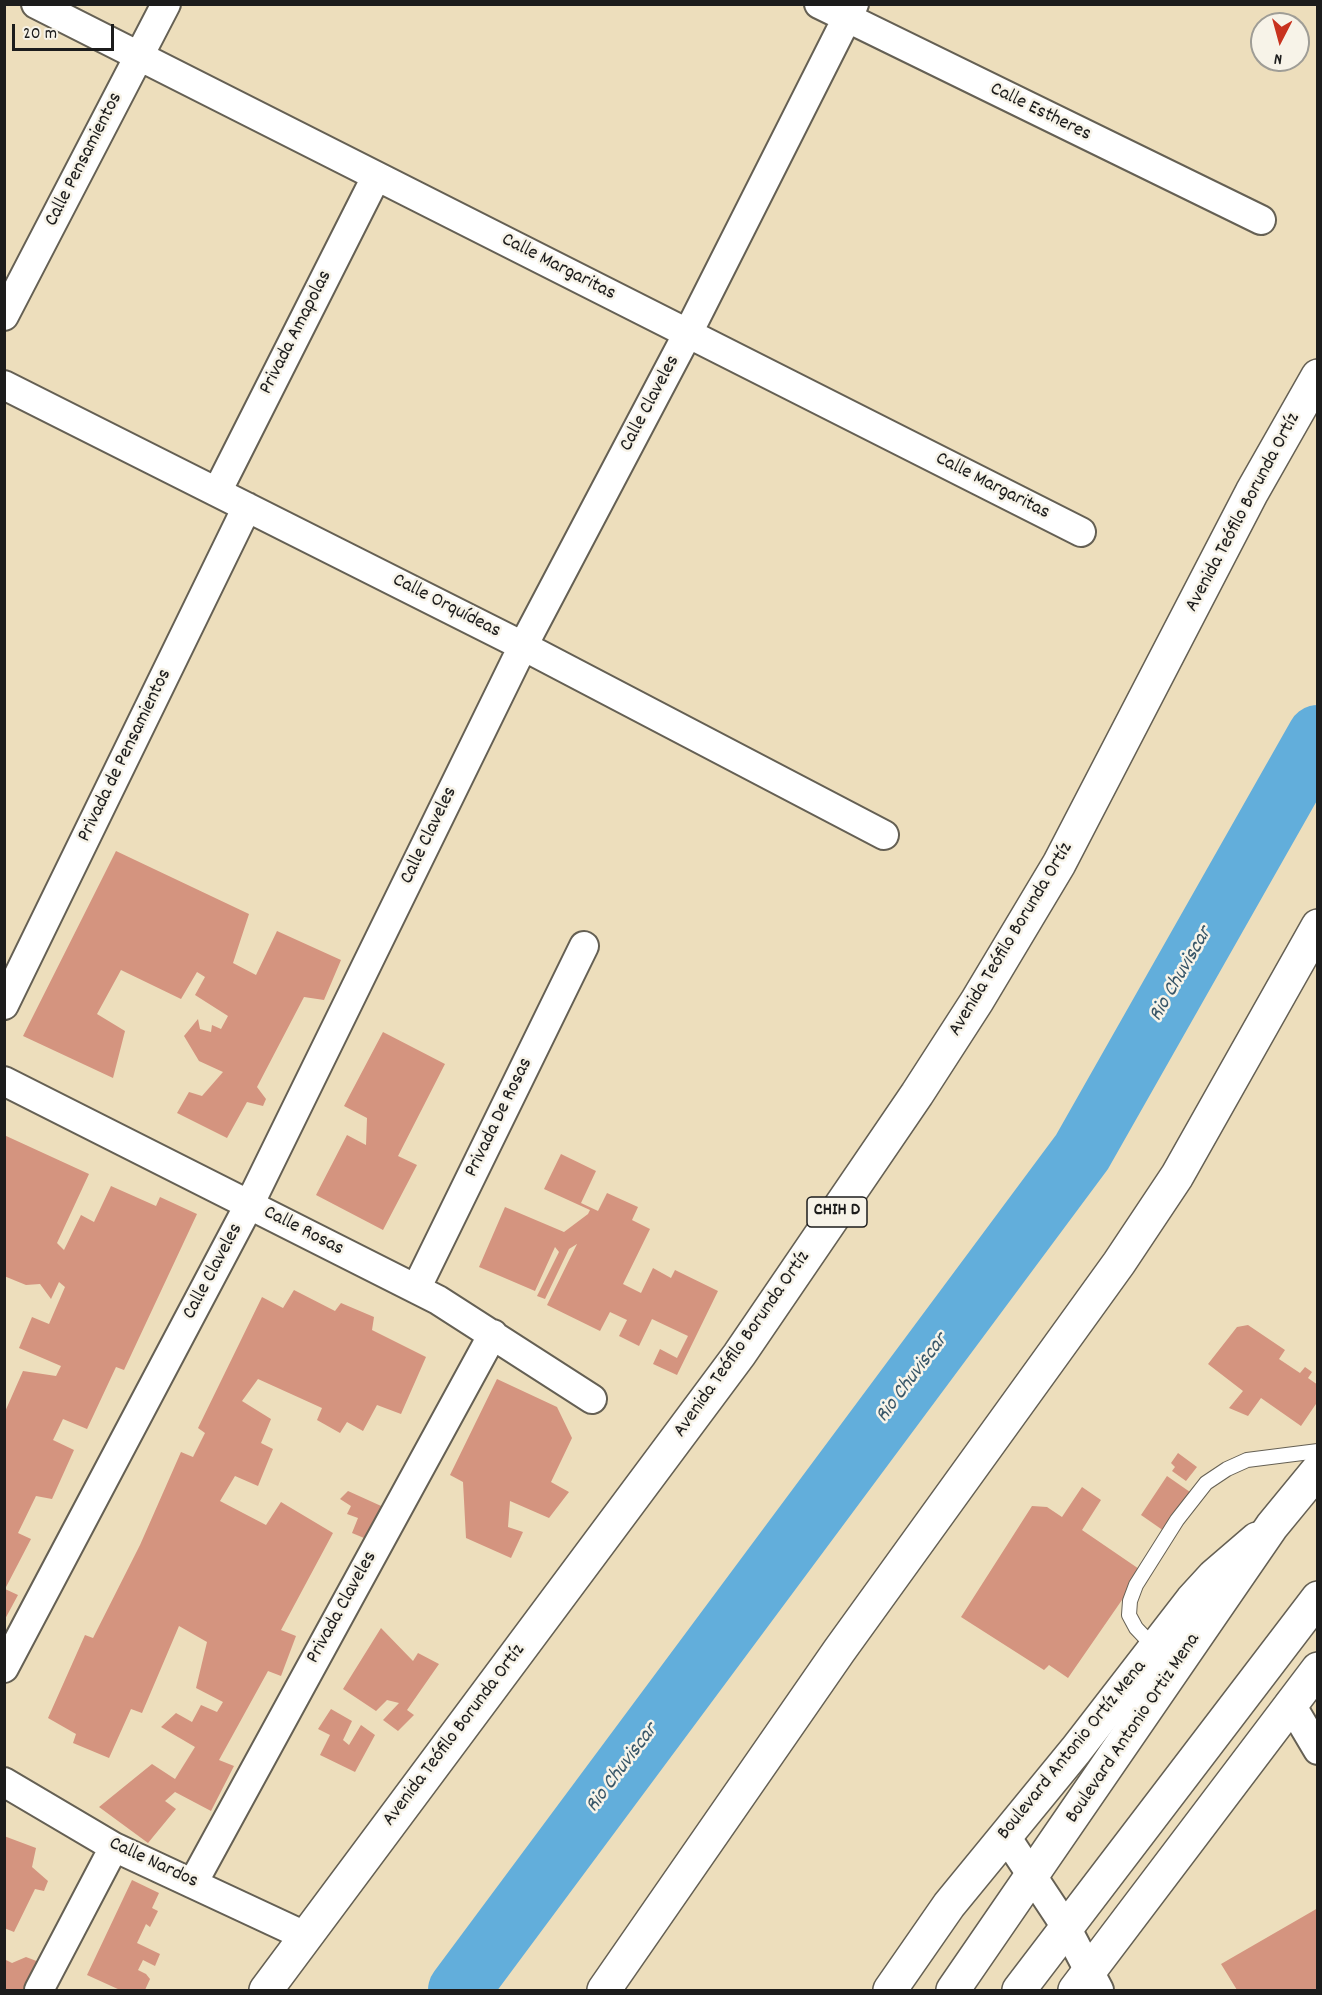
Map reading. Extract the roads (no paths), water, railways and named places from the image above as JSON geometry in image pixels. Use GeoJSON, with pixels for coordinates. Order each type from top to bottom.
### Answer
{"type":"FeatureCollection","features":[{"type":"Feature","properties":{"kind":"main road","name":"Avenida Teófilo Borunda Ortíz"},"geometry":{"type":"LineString","coordinates":[[266,1990],[739,1355],[917,1094],[977,1001],[1059,864],[1252,492],[1317,376]]}},
{"type":"Feature","properties":{"kind":"main road"},"geometry":{"type":"LineString","coordinates":[[604,1990],[839,1651],[1126,1254],[1177,1176],[1317,926]]}},
{"type":"Feature","properties":{"kind":"main road","name":"Boulevard Antonio Ortiz Mena"},"geometry":{"type":"LineString","coordinates":[[953,1990],[1272,1526],[1317,1470]]}},
{"type":"Feature","properties":{"kind":"main road","name":"Boulevard Antonio Ortíz Mena"},"geometry":{"type":"LineString","coordinates":[[890,1990],[949,1905],[1214,1576],[1272,1526]]}},
{"type":"Feature","properties":{"kind":"main road"},"geometry":{"type":"LineString","coordinates":[[1019,1990],[1317,1598]]}},
{"type":"Feature","properties":{"kind":"main road"},"geometry":{"type":"LineString","coordinates":[[1088,1984],[1290,1703],[1317,1669]]}},
{"type":"Feature","properties":{"kind":"street","name":"Calle Margaritas"},"geometry":{"type":"LineString","coordinates":[[36,4],[1081,532]]}},
{"type":"Feature","properties":{"kind":"street","name":"Calle Pensamientos"},"geometry":{"type":"LineString","coordinates":[[4,316],[166,4]]}},
{"type":"Feature","properties":{"kind":"street","name":"Calle Estheres"},"geometry":{"type":"LineString","coordinates":[[819,4],[850,12],[1261,220]]}},
{"type":"Feature","properties":{"kind":"street","name":"Calle Claveles"},"geometry":{"type":"LineString","coordinates":[[4,1668],[249,1205],[523,646],[688,333],[850,12]]}},
{"type":"Feature","properties":{"kind":"street","name":"Privada Amapolas"},"geometry":{"type":"LineString","coordinates":[[218,490],[376,177]]}},
{"type":"Feature","properties":{"kind":"street","name":"Calle Orquídeas"},"geometry":{"type":"LineString","coordinates":[[4,385],[218,490],[884,835]]}},
{"type":"Feature","properties":{"kind":"street","name":"Privada de Pensamientos"},"geometry":{"type":"LineString","coordinates":[[4,1005],[247,507]]}},
{"type":"Feature","properties":{"kind":"street","name":"Privada De Rosas"},"geometry":{"type":"LineString","coordinates":[[416,1289],[584,946]]}},
{"type":"Feature","properties":{"kind":"street","name":"Calle Rosas"},"geometry":{"type":"LineString","coordinates":[[4,1081],[416,1289],[493,1334],[592,1399]]}},
{"type":"Feature","properties":{"kind":"street","name":"Privada Claveles"},"geometry":{"type":"LineString","coordinates":[[193,1883],[493,1334]]}},
{"type":"Feature","properties":{"kind":"street"},"geometry":{"type":"LineString","coordinates":[[1290,1703],[1317,1750]]}},
{"type":"Feature","properties":{"kind":"street","name":"Calle Nardos"},"geometry":{"type":"LineString","coordinates":[[4,1782],[114,1847],[306,1936]]}},
{"type":"Feature","properties":{"kind":"street"},"geometry":{"type":"LineString","coordinates":[[1005,1835],[1034,1875],[1066,1927],[1088,1984]]}},
{"type":"Feature","properties":{"kind":"street"},"geometry":{"type":"LineString","coordinates":[[39,1990],[114,1847]]}},
{"type":"Feature","properties":{"kind":"lane"},"geometry":{"type":"LineString","coordinates":[[1155,1648],[1136,1628],[1129,1615],[1130,1601],[1136,1585],[1177,1520],[1206,1483],[1227,1468],[1248,1460],[1317,1451]]}},
{"type":"Feature","properties":{"kind":"waterway","name":"Rio Chuviscar"},"geometry":{"type":"LineString","coordinates":[[459,1990],[1082,1152],[1318,736]]}}]}
